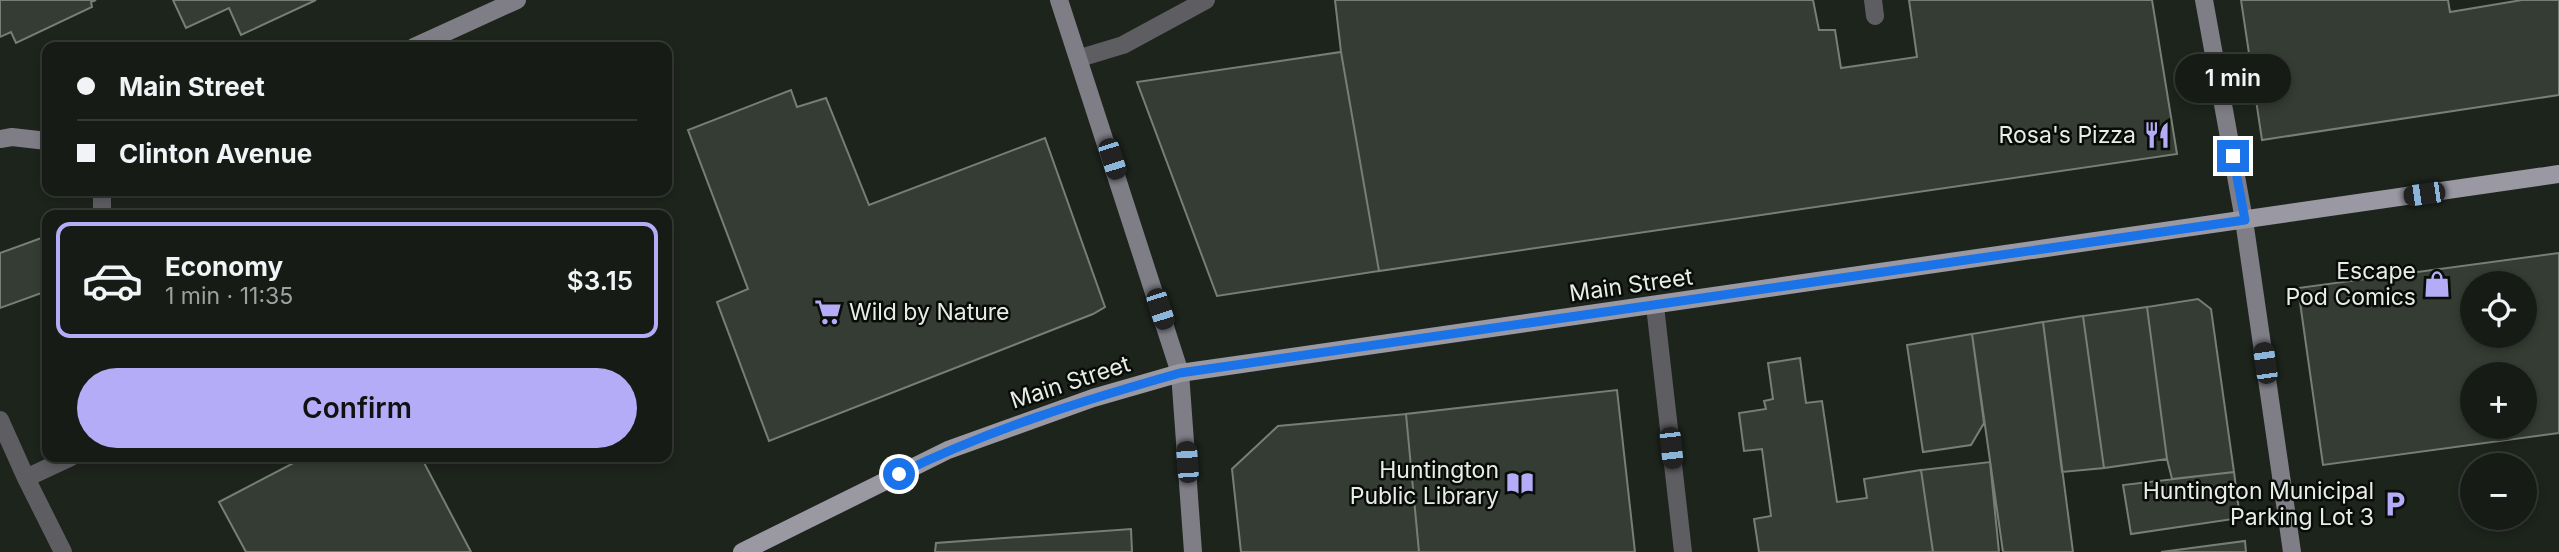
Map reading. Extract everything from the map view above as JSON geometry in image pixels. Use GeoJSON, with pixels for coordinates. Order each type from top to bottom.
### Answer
{"type":"FeatureCollection","features":[{"type":"Feature","properties":{"kind":"main road","name":"Main Street"},"geometry":{"type":"LineString","coordinates":[[742,552],[948,450],[1094,398],[1180,373],[2559,174]]}},
{"type":"Feature","properties":{"kind":"street"},"geometry":{"type":"LineString","coordinates":[[425,42],[517,0]]}},
{"type":"Feature","properties":{"kind":"street"},"geometry":{"type":"LineString","coordinates":[[1059,0],[1180,373],[1193,552]]}},
{"type":"Feature","properties":{"kind":"street"},"geometry":{"type":"LineString","coordinates":[[1080,58],[1123,45],[1206,0]]}},
{"type":"Feature","properties":{"kind":"street"},"geometry":{"type":"LineString","coordinates":[[2204,0],[2245,220],[2292,552]]}},
{"type":"Feature","properties":{"kind":"street"},"geometry":{"type":"LineString","coordinates":[[0,139],[12,137],[42,140]]}},
{"type":"Feature","properties":{"kind":"street"},"geometry":{"type":"LineString","coordinates":[[1655,306],[1683,552]]}},
{"type":"Feature","properties":{"kind":"street"},"geometry":{"type":"LineString","coordinates":[[0,421],[63,552]]}},
{"type":"Feature","properties":{"kind":"street"},"geometry":{"type":"LineString","coordinates":[[26,478],[60,462]]}},
{"type":"Feature","properties":{"kind":"building"},"geometry":{"type":"Polygon","coordinates":[[[0,0],[96,0],[91,2],[92,7],[16,43],[11,32],[0,37],[0,0]]]}},
{"type":"Feature","properties":{"kind":"building"},"geometry":{"type":"Polygon","coordinates":[[[173,0],[316,0],[241,35],[229,8],[186,28],[173,0]]]}},
{"type":"Feature","properties":{"kind":"building"},"geometry":{"type":"Polygon","coordinates":[[[1335,0],[1813,0],[1819,30],[1835,30],[1841,68],[1917,57],[1909,0],[2152,0],[2177,154],[1379,271],[1341,52],[1335,0]]]}},
{"type":"Feature","properties":{"kind":"building"},"geometry":{"type":"Polygon","coordinates":[[[2241,0],[2448,0],[2450,12],[2522,0],[2559,0],[2559,95],[2262,140],[2241,0]]]}},
{"type":"Feature","properties":{"kind":"building"},"geometry":{"type":"Polygon","coordinates":[[[1341,52],[1379,271],[1217,296],[1137,82],[1341,52]]]}},
{"type":"Feature","properties":{"kind":"building"},"geometry":{"type":"Polygon","coordinates":[[[791,90],[797,107],[826,98],[869,205],[1045,138],[1105,307],[769,441],[717,302],[748,289],[688,130],[791,90]]]}},
{"type":"Feature","properties":{"kind":"building"},"geometry":{"type":"Polygon","coordinates":[[[42,238],[42,293],[0,308],[0,253],[42,238]]]}},
{"type":"Feature","properties":{"kind":"building"},"geometry":{"type":"Polygon","coordinates":[[[2559,253],[2559,433],[2537,436],[2537,362],[2460,362],[2460,439],[2515,439],[2323,465],[2298,288],[2559,253]]]}},
{"type":"Feature","properties":{"kind":"building"},"geometry":{"type":"Polygon","coordinates":[[[2198,299],[2211,309],[2234,472],[2172,479],[2147,307],[2198,299]]]}},
{"type":"Feature","properties":{"kind":"building"},"geometry":{"type":"Polygon","coordinates":[[[2147,307],[2167,459],[2104,468],[2083,316],[2147,307]]]}},
{"type":"Feature","properties":{"kind":"building"},"geometry":{"type":"Polygon","coordinates":[[[2083,316],[2104,468],[2062,472],[2043,322],[2083,316]]]}},
{"type":"Feature","properties":{"kind":"building"},"geometry":{"type":"Polygon","coordinates":[[[2043,322],[2073,552],[2003,552],[1972,334],[2043,322]]]}},
{"type":"Feature","properties":{"kind":"building"},"geometry":{"type":"Polygon","coordinates":[[[1972,334],[1984,423],[1971,445],[1923,452],[1907,345],[1972,334]]]}},
{"type":"Feature","properties":{"kind":"building"},"geometry":{"type":"Polygon","coordinates":[[[1800,358],[1806,403],[1822,401],[1837,502],[1867,498],[1864,479],[1921,470],[1933,552],[1759,552],[1754,519],[1771,516],[1762,449],[1744,451],[1739,413],[1766,409],[1764,401],[1773,399],[1768,363],[1800,358]]]}},
{"type":"Feature","properties":{"kind":"building","name":"Huntington Public Library"},"geometry":{"type":"Polygon","coordinates":[[[1617,390],[1635,552],[1419,552],[1406,414],[1617,390]]]}},
{"type":"Feature","properties":{"kind":"building"},"geometry":{"type":"Polygon","coordinates":[[[1406,414],[1419,552],[1241,552],[1232,469],[1278,426],[1406,414]]]}},
{"type":"Feature","properties":{"kind":"building"},"geometry":{"type":"Polygon","coordinates":[[[295,462],[424,462],[471,552],[246,552],[219,502],[295,462]]]}},
{"type":"Feature","properties":{"kind":"building"},"geometry":{"type":"Polygon","coordinates":[[[1990,462],[1999,552],[1933,552],[1921,470],[1990,462]]]}},
{"type":"Feature","properties":{"kind":"building"},"geometry":{"type":"Polygon","coordinates":[[[2234,472],[2240,518],[2131,534],[2123,485],[2234,472]]]}},
{"type":"Feature","properties":{"kind":"building"},"geometry":{"type":"Polygon","coordinates":[[[1131,529],[1132,552],[935,552],[936,543],[1131,529]]]}},
{"type":"Feature","properties":{"kind":"building"},"geometry":{"type":"Polygon","coordinates":[[[2245,541],[2246,552],[2161,552],[2245,541]]]}},
{"type":"Feature","properties":{"kind":"place","name":"Rosa's Pizza"},"geometry":{"type":"Point","coordinates":[2157,135]}},
{"type":"Feature","properties":{"kind":"place","name":"Escape Pod Comics"},"geometry":{"type":"Point","coordinates":[2437,284]}},
{"type":"Feature","properties":{"kind":"place","name":"Wild by Nature"},"geometry":{"type":"Point","coordinates":[828,312]}},
{"type":"Feature","properties":{"kind":"place","name":"Huntington Public Library"},"geometry":{"type":"Point","coordinates":[1520,483]}},
{"type":"Feature","properties":{"kind":"place","name":"Huntington Municipal Parking Lot 3"},"geometry":{"type":"Point","coordinates":[2395,504]}},
{"type":"Feature","properties":{"kind":"route"},"geometry":{"type":"LineString","coordinates":[[899,474],[948,450],[1094,398],[1180,373],[2245,220],[2233,156]]}}]}
